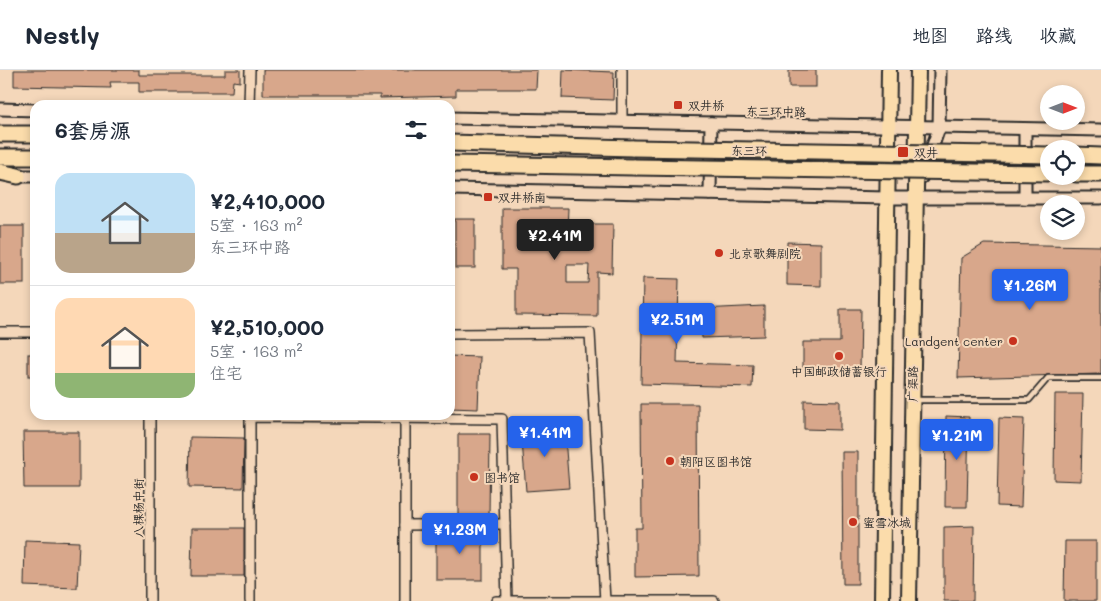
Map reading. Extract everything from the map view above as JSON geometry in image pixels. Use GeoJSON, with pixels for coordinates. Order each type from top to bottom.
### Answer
{"type":"FeatureCollection","features":[{"type":"Feature","properties":{"kind":"highway"},"geometry":{"type":"LineString","coordinates":[[0,134],[30,134]]}},
{"type":"Feature","properties":{"kind":"highway","name":"东三环"},"geometry":{"type":"LineString","coordinates":[[455,142],[633,148],[1040,155]]}},
{"type":"Feature","properties":{"kind":"highway"},"geometry":{"type":"LineString","coordinates":[[1085,155],[1101,156]]}},
{"type":"Feature","properties":{"kind":"highway"},"geometry":{"type":"LineString","coordinates":[[0,157],[30,158]]}},
{"type":"Feature","properties":{"kind":"highway","name":"东三环"},"geometry":{"type":"LineString","coordinates":[[455,164],[1040,173]]}},
{"type":"Feature","properties":{"kind":"highway"},"geometry":{"type":"LineString","coordinates":[[0,172],[18,176]]}},
{"type":"Feature","properties":{"kind":"highway"},"geometry":{"type":"LineString","coordinates":[[1085,174],[1101,174]]}},
{"type":"Feature","properties":{"kind":"main road"},"geometry":{"type":"LineString","coordinates":[[882,601],[889,70]]}},
{"type":"Feature","properties":{"kind":"main road","name":"广渠路"},"geometry":{"type":"LineString","coordinates":[[909,601],[918,70]]}},
{"type":"Feature","properties":{"kind":"street"},"geometry":{"type":"LineString","coordinates":[[249,100],[250,70]]}},
{"type":"Feature","properties":{"kind":"street"},"geometry":{"type":"LineString","coordinates":[[622,70],[622,121]]}},
{"type":"Feature","properties":{"kind":"street"},"geometry":{"type":"LineString","coordinates":[[915,197],[939,128],[940,70]]}},
{"type":"Feature","properties":{"kind":"street"},"geometry":{"type":"LineString","coordinates":[[0,108],[30,110]]}},
{"type":"Feature","properties":{"kind":"street","name":"东三环中路"},"geometry":{"type":"LineString","coordinates":[[455,118],[1101,130]]}},
{"type":"Feature","properties":{"kind":"street"},"geometry":{"type":"LineString","coordinates":[[710,194],[711,123]]}},
{"type":"Feature","properties":{"kind":"street"},"geometry":{"type":"LineString","coordinates":[[1025,129],[1025,198]]}},
{"type":"Feature","properties":{"kind":"street"},"geometry":{"type":"LineString","coordinates":[[0,178],[30,176]]}},
{"type":"Feature","properties":{"kind":"street"},"geometry":{"type":"LineString","coordinates":[[455,189],[887,198],[1101,198]]}},
{"type":"Feature","properties":{"kind":"street"},"geometry":{"type":"LineString","coordinates":[[0,332],[30,332]]}},
{"type":"Feature","properties":{"kind":"street"},"geometry":{"type":"LineString","coordinates":[[455,334],[590,333],[605,600]]}},
{"type":"Feature","properties":{"kind":"street"},"geometry":{"type":"LineString","coordinates":[[455,418],[502,419],[507,601]]}},
{"type":"Feature","properties":{"kind":"street","name":"八棵杨中街"},"geometry":{"type":"LineString","coordinates":[[150,420],[150,601]]}},
{"type":"Feature","properties":{"kind":"street"},"geometry":{"type":"LineString","coordinates":[[250,420],[250,601]]}},
{"type":"Feature","properties":{"kind":"street"},"geometry":{"type":"LineString","coordinates":[[405,601],[406,420]]}},
{"type":"Feature","properties":{"kind":"street"},"geometry":{"type":"LineString","coordinates":[[405,525],[505,524]]}},
{"type":"Feature","properties":{"kind":"street"},"geometry":{"type":"LineString","coordinates":[[496,601],[714,601]]}},
{"type":"Feature","properties":{"kind":"lane"},"geometry":{"type":"LineString","coordinates":[[912,400],[1029,400],[1048,378],[1101,378]]}},
{"type":"Feature","properties":{"kind":"building"},"geometry":{"type":"Polygon","coordinates":[[[14,70],[139,70],[139,75],[225,75],[225,70],[240,70],[240,82],[233,81],[232,92],[139,92],[139,82],[110,82],[111,88],[14,86],[14,70]]]}},
{"type":"Feature","properties":{"kind":"building"},"geometry":{"type":"Polygon","coordinates":[[[263,70],[537,70],[536,89],[456,89],[456,96],[380,98],[380,95],[263,95],[263,70]]]}},
{"type":"Feature","properties":{"kind":"building"},"geometry":{"type":"Polygon","coordinates":[[[563,70],[614,72],[613,100],[562,98],[563,70]]]}},
{"type":"Feature","properties":{"kind":"building"},"geometry":{"type":"Polygon","coordinates":[[[789,70],[816,70],[816,87],[789,87],[789,70]]]}},
{"type":"Feature","properties":{"kind":"building"},"geometry":{"type":"Polygon","coordinates":[[[502,208],[568,208],[567,231],[589,231],[589,224],[613,224],[612,273],[597,272],[597,316],[516,315],[516,269],[502,269],[502,208]],[[567,265],[567,283],[588,283],[589,265],[567,265]]]}},
{"type":"Feature","properties":{"kind":"building"},"geometry":{"type":"Polygon","coordinates":[[[455,219],[475,219],[475,268],[455,268],[455,219]]]}},
{"type":"Feature","properties":{"kind":"building"},"geometry":{"type":"Polygon","coordinates":[[[0,226],[24,226],[24,284],[0,284],[0,226]]]}},
{"type":"Feature","properties":{"kind":"building"},"geometry":{"type":"Polygon","coordinates":[[[787,242],[821,243],[821,286],[787,285],[787,242]]]}},
{"type":"Feature","properties":{"kind":"building"},"geometry":{"type":"Polygon","coordinates":[[[984,244],[1101,246],[1101,374],[958,378],[961,258],[984,244]]]}},
{"type":"Feature","properties":{"kind":"building"},"geometry":{"type":"Polygon","coordinates":[[[643,278],[679,279],[677,363],[753,365],[752,387],[641,384],[643,278]]]}},
{"type":"Feature","properties":{"kind":"building"},"geometry":{"type":"Polygon","coordinates":[[[764,306],[764,336],[702,338],[701,309],[764,306]]]}},
{"type":"Feature","properties":{"kind":"building"},"geometry":{"type":"Polygon","coordinates":[[[840,309],[861,309],[860,371],[803,370],[803,342],[840,342],[840,309]]]}},
{"type":"Feature","properties":{"kind":"building"},"geometry":{"type":"Polygon","coordinates":[[[28,354],[30,354],[30,376],[28,376],[28,354]]]}},
{"type":"Feature","properties":{"kind":"building"},"geometry":{"type":"Polygon","coordinates":[[[455,356],[480,357],[478,409],[455,408],[455,356]]]}},
{"type":"Feature","properties":{"kind":"building"},"geometry":{"type":"Polygon","coordinates":[[[1055,394],[1083,394],[1081,481],[1054,480],[1055,394]]]}},
{"type":"Feature","properties":{"kind":"building"},"geometry":{"type":"Polygon","coordinates":[[[804,400],[840,401],[840,430],[804,429],[804,400]]]}},
{"type":"Feature","properties":{"kind":"building","name":"朝阳区图书馆"},"geometry":{"type":"Polygon","coordinates":[[[641,404],[698,404],[699,576],[635,577],[635,528],[642,528],[641,404]]]}},
{"type":"Feature","properties":{"kind":"building"},"geometry":{"type":"Polygon","coordinates":[[[946,416],[969,417],[967,507],[945,507],[946,416]]]}},
{"type":"Feature","properties":{"kind":"building"},"geometry":{"type":"Polygon","coordinates":[[[999,418],[1024,419],[1021,507],[997,506],[999,418]]]}},
{"type":"Feature","properties":{"kind":"building"},"geometry":{"type":"Polygon","coordinates":[[[564,425],[569,488],[526,491],[521,428],[564,425]]]}},
{"type":"Feature","properties":{"kind":"building"},"geometry":{"type":"Polygon","coordinates":[[[23,432],[79,432],[79,488],[24,488],[23,432]]]}},
{"type":"Feature","properties":{"kind":"building","name":"图书馆"},"geometry":{"type":"Polygon","coordinates":[[[458,434],[490,434],[489,518],[458,518],[458,434]]]}},
{"type":"Feature","properties":{"kind":"building"},"geometry":{"type":"Polygon","coordinates":[[[190,437],[244,438],[243,488],[189,487],[190,437]]]}},
{"type":"Feature","properties":{"kind":"building"},"geometry":{"type":"Polygon","coordinates":[[[842,452],[858,452],[858,584],[843,584],[842,452]]]}},
{"type":"Feature","properties":{"kind":"building"},"geometry":{"type":"Polygon","coordinates":[[[974,526],[973,601],[944,601],[944,527],[974,526]]]}},
{"type":"Feature","properties":{"kind":"building"},"geometry":{"type":"Polygon","coordinates":[[[192,528],[244,528],[244,576],[191,576],[192,528]]]}},
{"type":"Feature","properties":{"kind":"building"},"geometry":{"type":"Polygon","coordinates":[[[483,530],[483,580],[436,580],[436,531],[483,530]]]}},
{"type":"Feature","properties":{"kind":"building"},"geometry":{"type":"Polygon","coordinates":[[[25,540],[79,542],[77,588],[24,586],[25,540]]]}},
{"type":"Feature","properties":{"kind":"building"},"geometry":{"type":"Polygon","coordinates":[[[1065,541],[1096,541],[1096,601],[1064,601],[1065,541]]]}},
{"type":"Feature","properties":{"kind":"place","name":"双井桥"},"geometry":{"type":"Point","coordinates":[678,105]}},
{"type":"Feature","properties":{"kind":"place","name":"双井"},"geometry":{"type":"Point","coordinates":[903,152]}},
{"type":"Feature","properties":{"kind":"place","name":"双井桥南"},"geometry":{"type":"Point","coordinates":[488,197]}},
{"type":"Feature","properties":{"kind":"place","name":"北京歌舞剧院"},"geometry":{"type":"Point","coordinates":[719,253]}},
{"type":"Feature","properties":{"kind":"place","name":"Landgent center"},"geometry":{"type":"Point","coordinates":[1013,341]}},
{"type":"Feature","properties":{"kind":"place","name":"中国邮政储蓄银行"},"geometry":{"type":"Point","coordinates":[839,356]}},
{"type":"Feature","properties":{"kind":"place","name":"朝阳区图书馆"},"geometry":{"type":"Point","coordinates":[670,461]}},
{"type":"Feature","properties":{"kind":"place","name":"图书馆"},"geometry":{"type":"Point","coordinates":[474,477]}},
{"type":"Feature","properties":{"kind":"place","name":"蜜雪冰城"},"geometry":{"type":"Point","coordinates":[853,522]}}]}
